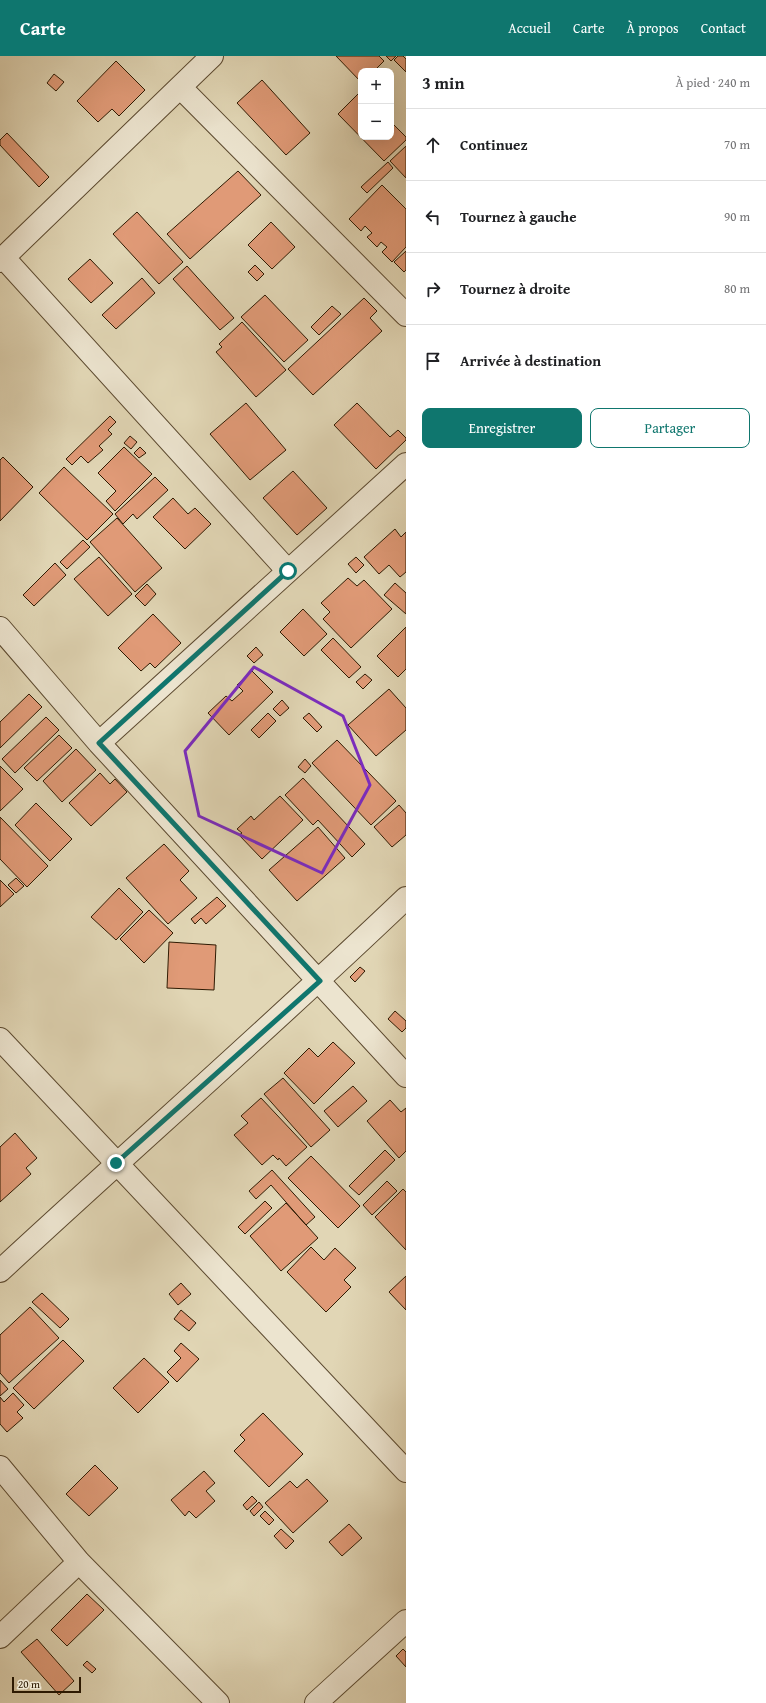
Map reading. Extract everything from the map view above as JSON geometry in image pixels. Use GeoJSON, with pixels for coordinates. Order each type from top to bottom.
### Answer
{"type":"FeatureCollection","features":[{"type":"Feature","properties":{"kind":"street"},"geometry":{"type":"LineString","coordinates":[[212,56],[2,260],[288,571]]}},
{"type":"Feature","properties":{"kind":"street"},"geometry":{"type":"LineString","coordinates":[[180,87],[406,315]]}},
{"type":"Feature","properties":{"kind":"street"},"geometry":{"type":"LineString","coordinates":[[99,743],[406,464]]}},
{"type":"Feature","properties":{"kind":"street"},"geometry":{"type":"LineString","coordinates":[[0,628],[99,743],[406,1076]]}},
{"type":"Feature","properties":{"kind":"street"},"geometry":{"type":"LineString","coordinates":[[0,1271],[116,1163],[320,981],[406,898]]}},
{"type":"Feature","properties":{"kind":"street"},"geometry":{"type":"LineString","coordinates":[[0,1039],[406,1471]]}},
{"type":"Feature","properties":{"kind":"street"},"geometry":{"type":"LineString","coordinates":[[0,1467],[79,1562],[218,1703]]}},
{"type":"Feature","properties":{"kind":"street"},"geometry":{"type":"LineString","coordinates":[[0,1637],[79,1562]]}},
{"type":"Feature","properties":{"kind":"street"},"geometry":{"type":"LineString","coordinates":[[316,1703],[406,1621]]}},
{"type":"Feature","properties":{"kind":"highlighted area"},"geometry":{"type":"Polygon","coordinates":[[[254,667],[343,716],[370,785],[322,873],[199,816],[185,751],[254,667]]]}},
{"type":"Feature","properties":{"kind":"building"},"geometry":{"type":"Polygon","coordinates":[[[336,56],[379,56],[384,61],[377,68],[358,68],[358,79],[336,56]]]}},
{"type":"Feature","properties":{"kind":"building"},"geometry":{"type":"Polygon","coordinates":[[[386,56],[396,56],[391,61],[386,56]]]}},
{"type":"Feature","properties":{"kind":"building"},"geometry":{"type":"Polygon","coordinates":[[[398,56],[403,56],[406,59],[406,72],[394,60],[398,56]]]}},
{"type":"Feature","properties":{"kind":"building"},"geometry":{"type":"Polygon","coordinates":[[[116,61],[145,90],[119,116],[112,109],[98,122],[77,101],[116,61]]]}},
{"type":"Feature","properties":{"kind":"building"},"geometry":{"type":"Polygon","coordinates":[[[54,74],[64,82],[56,91],[47,83],[54,74]]]}},
{"type":"Feature","properties":{"kind":"building"},"geometry":{"type":"Polygon","coordinates":[[[262,80],[310,133],[286,155],[237,103],[262,80]]]}},
{"type":"Feature","properties":{"kind":"building"},"geometry":{"type":"Polygon","coordinates":[[[358,94],[358,134],[338,114],[358,94]]]}},
{"type":"Feature","properties":{"kind":"building"},"geometry":{"type":"Polygon","coordinates":[[[394,125],[406,137],[406,140],[384,161],[363,140],[394,140],[394,125]]]}},
{"type":"Feature","properties":{"kind":"building"},"geometry":{"type":"Polygon","coordinates":[[[7,133],[49,177],[39,187],[0,145],[0,140],[7,133]]]}},
{"type":"Feature","properties":{"kind":"building"},"geometry":{"type":"Polygon","coordinates":[[[406,146],[406,178],[390,161],[406,146]]]}},
{"type":"Feature","properties":{"kind":"building"},"geometry":{"type":"Polygon","coordinates":[[[388,162],[393,168],[367,193],[361,187],[388,162]]]}},
{"type":"Feature","properties":{"kind":"building"},"geometry":{"type":"Polygon","coordinates":[[[238,171],[261,195],[190,259],[167,234],[238,171]]]}},
{"type":"Feature","properties":{"kind":"building"},"geometry":{"type":"Polygon","coordinates":[[[382,185],[406,209],[406,247],[392,262],[382,252],[387,247],[381,242],[377,247],[367,237],[372,233],[365,226],[361,231],[349,219],[382,185]]]}},
{"type":"Feature","properties":{"kind":"building"},"geometry":{"type":"Polygon","coordinates":[[[137,212],[183,262],[159,284],[113,234],[137,212]]]}},
{"type":"Feature","properties":{"kind":"building"},"geometry":{"type":"Polygon","coordinates":[[[271,222],[295,247],[272,269],[248,245],[271,222]]]}},
{"type":"Feature","properties":{"kind":"building"},"geometry":{"type":"Polygon","coordinates":[[[406,251],[406,270],[404,272],[394,262],[406,251]]]}},
{"type":"Feature","properties":{"kind":"building"},"geometry":{"type":"Polygon","coordinates":[[[90,259],[113,283],[91,303],[68,279],[90,259]]]}},
{"type":"Feature","properties":{"kind":"building"},"geometry":{"type":"Polygon","coordinates":[[[255,265],[264,274],[257,281],[248,272],[255,265]]]}},
{"type":"Feature","properties":{"kind":"building"},"geometry":{"type":"Polygon","coordinates":[[[187,266],[234,318],[220,330],[173,279],[187,266]]]}},
{"type":"Feature","properties":{"kind":"building"},"geometry":{"type":"Polygon","coordinates":[[[142,278],[155,293],[116,329],[102,315],[142,278]]]}},
{"type":"Feature","properties":{"kind":"building"},"geometry":{"type":"Polygon","coordinates":[[[265,295],[308,340],[284,362],[241,317],[265,295]]]}},
{"type":"Feature","properties":{"kind":"building"},"geometry":{"type":"Polygon","coordinates":[[[364,298],[377,311],[370,318],[382,331],[313,395],[288,369],[364,298]]]}},
{"type":"Feature","properties":{"kind":"building"},"geometry":{"type":"Polygon","coordinates":[[[332,306],[341,314],[319,335],[311,327],[332,306]]]}},
{"type":"Feature","properties":{"kind":"building"},"geometry":{"type":"Polygon","coordinates":[[[242,322],[286,370],[256,397],[216,352],[222,347],[219,344],[242,322]]]}},
{"type":"Feature","properties":{"kind":"building"},"geometry":{"type":"Polygon","coordinates":[[[246,403],[286,450],[250,480],[210,434],[246,403]]]}},
{"type":"Feature","properties":{"kind":"building"},"geometry":{"type":"Polygon","coordinates":[[[357,403],[390,437],[398,430],[406,438],[406,440],[376,469],[334,425],[357,403]]]}},
{"type":"Feature","properties":{"kind":"building"},"geometry":{"type":"Polygon","coordinates":[[[110,416],[116,422],[108,430],[112,434],[99,446],[103,450],[88,463],[81,456],[72,465],[66,459],[110,416]]]}},
{"type":"Feature","properties":{"kind":"building"},"geometry":{"type":"Polygon","coordinates":[[[130,436],[137,442],[131,449],[124,443],[130,436]]]}},
{"type":"Feature","properties":{"kind":"building"},"geometry":{"type":"Polygon","coordinates":[[[124,447],[152,474],[115,511],[106,501],[116,491],[98,473],[124,447]]]}},
{"type":"Feature","properties":{"kind":"building"},"geometry":{"type":"Polygon","coordinates":[[[140,447],[146,453],[139,458],[134,453],[140,447]]]}},
{"type":"Feature","properties":{"kind":"building"},"geometry":{"type":"Polygon","coordinates":[[[3,457],[33,487],[0,521],[0,460],[3,457]]]}},
{"type":"Feature","properties":{"kind":"building"},"geometry":{"type":"Polygon","coordinates":[[[64,467],[113,514],[87,540],[39,493],[64,467]]]}},
{"type":"Feature","properties":{"kind":"building"},"geometry":{"type":"Polygon","coordinates":[[[293,471],[327,508],[297,535],[263,498],[293,471]]]}},
{"type":"Feature","properties":{"kind":"building"},"geometry":{"type":"Polygon","coordinates":[[[155,477],[168,490],[137,519],[133,514],[123,524],[115,514],[155,477]]]}},
{"type":"Feature","properties":{"kind":"building"},"geometry":{"type":"Polygon","coordinates":[[[173,498],[188,514],[195,508],[211,524],[185,549],[153,517],[173,498]]]}},
{"type":"Feature","properties":{"kind":"building"},"geometry":{"type":"Polygon","coordinates":[[[117,518],[162,568],[135,592],[90,542],[117,518]]]}},
{"type":"Feature","properties":{"kind":"building"},"geometry":{"type":"Polygon","coordinates":[[[395,529],[401,537],[406,532],[406,572],[400,577],[389,565],[379,574],[364,557],[395,529]]]}},
{"type":"Feature","properties":{"kind":"building"},"geometry":{"type":"Polygon","coordinates":[[[83,540],[90,547],[67,569],[60,562],[83,540]]]}},
{"type":"Feature","properties":{"kind":"building"},"geometry":{"type":"Polygon","coordinates":[[[99,557],[132,594],[108,616],[74,579],[99,557]]]}},
{"type":"Feature","properties":{"kind":"building"},"geometry":{"type":"Polygon","coordinates":[[[356,557],[364,565],[356,573],[348,564],[356,557]]]}},
{"type":"Feature","properties":{"kind":"building"},"geometry":{"type":"Polygon","coordinates":[[[55,563],[66,575],[34,606],[23,595],[55,563]]]}},
{"type":"Feature","properties":{"kind":"building"},"geometry":{"type":"Polygon","coordinates":[[[348,578],[357,586],[364,580],[392,609],[351,648],[323,619],[330,612],[321,603],[348,578]]]}},
{"type":"Feature","properties":{"kind":"building"},"geometry":{"type":"Polygon","coordinates":[[[395,583],[406,593],[406,614],[384,595],[395,583]]]}},
{"type":"Feature","properties":{"kind":"building"},"geometry":{"type":"Polygon","coordinates":[[[147,584],[156,594],[145,606],[135,596],[147,584]]]}},
{"type":"Feature","properties":{"kind":"building"},"geometry":{"type":"Polygon","coordinates":[[[303,609],[327,634],[304,656],[280,632],[303,609]]]}},
{"type":"Feature","properties":{"kind":"building"},"geometry":{"type":"Polygon","coordinates":[[[153,614],[181,643],[155,668],[150,663],[141,671],[118,648],[153,614]]]}},
{"type":"Feature","properties":{"kind":"building"},"geometry":{"type":"Polygon","coordinates":[[[406,627],[406,669],[398,677],[377,656],[406,627]]]}},
{"type":"Feature","properties":{"kind":"building"},"geometry":{"type":"Polygon","coordinates":[[[333,638],[361,667],[349,678],[321,650],[333,638]]]}},
{"type":"Feature","properties":{"kind":"building"},"geometry":{"type":"Polygon","coordinates":[[[256,647],[263,655],[254,663],[247,656],[256,647]]]}},
{"type":"Feature","properties":{"kind":"building"},"geometry":{"type":"Polygon","coordinates":[[[252,671],[273,692],[229,735],[208,713],[226,696],[232,701],[243,691],[237,685],[252,671]]]}},
{"type":"Feature","properties":{"kind":"building"},"geometry":{"type":"Polygon","coordinates":[[[365,674],[372,680],[363,689],[356,682],[365,674]]]}},
{"type":"Feature","properties":{"kind":"building"},"geometry":{"type":"Polygon","coordinates":[[[389,689],[406,708],[406,730],[376,756],[348,725],[389,689]]]}},
{"type":"Feature","properties":{"kind":"building"},"geometry":{"type":"Polygon","coordinates":[[[29,694],[42,707],[0,748],[0,722],[29,694]]]}},
{"type":"Feature","properties":{"kind":"building"},"geometry":{"type":"Polygon","coordinates":[[[282,700],[289,708],[280,716],[273,709],[282,700]]]}},
{"type":"Feature","properties":{"kind":"building"},"geometry":{"type":"Polygon","coordinates":[[[268,713],[276,721],[259,738],[251,730],[268,713]]]}},
{"type":"Feature","properties":{"kind":"building"},"geometry":{"type":"Polygon","coordinates":[[[309,713],[322,727],[317,732],[303,718],[309,713]]]}},
{"type":"Feature","properties":{"kind":"building"},"geometry":{"type":"Polygon","coordinates":[[[46,717],[59,730],[15,773],[2,759],[46,717]]]}},
{"type":"Feature","properties":{"kind":"building"},"geometry":{"type":"Polygon","coordinates":[[[59,735],[72,748],[37,781],[24,768],[59,735]]]}},
{"type":"Feature","properties":{"kind":"building"},"geometry":{"type":"Polygon","coordinates":[[[337,740],[396,801],[371,825],[312,763],[337,740]]]}},
{"type":"Feature","properties":{"kind":"building"},"geometry":{"type":"Polygon","coordinates":[[[76,749],[96,770],[62,802],[43,781],[76,749]]]}},
{"type":"Feature","properties":{"kind":"building"},"geometry":{"type":"Polygon","coordinates":[[[305,759],[311,766],[305,773],[298,767],[305,759]]]}},
{"type":"Feature","properties":{"kind":"building"},"geometry":{"type":"Polygon","coordinates":[[[0,766],[23,789],[0,811],[0,766]]]}},
{"type":"Feature","properties":{"kind":"building"},"geometry":{"type":"Polygon","coordinates":[[[100,773],[110,784],[115,779],[127,792],[91,826],[69,803],[100,773]]]}},
{"type":"Feature","properties":{"kind":"building"},"geometry":{"type":"Polygon","coordinates":[[[303,778],[365,844],[352,857],[318,820],[313,825],[285,795],[303,778]]]}},
{"type":"Feature","properties":{"kind":"building"},"geometry":{"type":"Polygon","coordinates":[[[280,796],[303,820],[262,859],[239,835],[242,833],[237,829],[251,816],[254,820],[280,796]]]}},
{"type":"Feature","properties":{"kind":"building"},"geometry":{"type":"Polygon","coordinates":[[[36,803],[72,839],[50,861],[15,825],[36,803]]]}},
{"type":"Feature","properties":{"kind":"building"},"geometry":{"type":"Polygon","coordinates":[[[399,805],[406,813],[406,835],[392,847],[374,827],[399,805]]]}},
{"type":"Feature","properties":{"kind":"building"},"geometry":{"type":"Polygon","coordinates":[[[0,817],[48,866],[27,887],[0,859],[0,817]]]}},
{"type":"Feature","properties":{"kind":"building"},"geometry":{"type":"Polygon","coordinates":[[[318,827],[345,858],[297,901],[269,870],[318,827]]]}},
{"type":"Feature","properties":{"kind":"building"},"geometry":{"type":"Polygon","coordinates":[[[164,844],[189,871],[180,880],[197,898],[168,924],[126,878],[164,844]]]}},
{"type":"Feature","properties":{"kind":"building"},"geometry":{"type":"Polygon","coordinates":[[[16,878],[24,886],[16,893],[8,885],[16,878]]]}},
{"type":"Feature","properties":{"kind":"building"},"geometry":{"type":"Polygon","coordinates":[[[0,880],[14,894],[0,907],[0,880]]]}},
{"type":"Feature","properties":{"kind":"building"},"geometry":{"type":"Polygon","coordinates":[[[119,888],[143,912],[116,940],[91,917],[119,888]]]}},
{"type":"Feature","properties":{"kind":"building"},"geometry":{"type":"Polygon","coordinates":[[[217,897],[226,906],[206,924],[201,918],[195,924],[191,919],[217,897]]]}},
{"type":"Feature","properties":{"kind":"building"},"geometry":{"type":"Polygon","coordinates":[[[149,910],[173,933],[144,963],[120,939],[149,910]]]}},
{"type":"Feature","properties":{"kind":"building"},"geometry":{"type":"Polygon","coordinates":[[[169,942],[216,945],[214,990],[167,988],[169,942]]]}},
{"type":"Feature","properties":{"kind":"building"},"geometry":{"type":"Polygon","coordinates":[[[360,967],[365,971],[355,982],[350,977],[360,967]]]}},
{"type":"Feature","properties":{"kind":"building"},"geometry":{"type":"Polygon","coordinates":[[[395,1011],[406,1021],[406,1028],[402,1032],[388,1019],[395,1011]]]}},
{"type":"Feature","properties":{"kind":"building"},"geometry":{"type":"Polygon","coordinates":[[[333,1042],[355,1063],[314,1104],[284,1073],[309,1048],[318,1057],[333,1042]]]}},
{"type":"Feature","properties":{"kind":"building"},"geometry":{"type":"Polygon","coordinates":[[[283,1078],[330,1130],[311,1147],[264,1094],[283,1078]]]}},
{"type":"Feature","properties":{"kind":"building"},"geometry":{"type":"Polygon","coordinates":[[[353,1086],[367,1101],[338,1127],[324,1111],[353,1086]]]}},
{"type":"Feature","properties":{"kind":"building"},"geometry":{"type":"Polygon","coordinates":[[[261,1098],[307,1147],[286,1166],[279,1158],[278,1160],[273,1155],[262,1165],[234,1135],[248,1123],[241,1116],[261,1098]]]}},
{"type":"Feature","properties":{"kind":"building"},"geometry":{"type":"Polygon","coordinates":[[[390,1100],[401,1112],[406,1108],[406,1151],[399,1158],[367,1121],[390,1100]]]}},
{"type":"Feature","properties":{"kind":"building"},"geometry":{"type":"Polygon","coordinates":[[[15,1133],[37,1158],[26,1168],[31,1174],[0,1202],[0,1147],[15,1133]]]}},
{"type":"Feature","properties":{"kind":"building"},"geometry":{"type":"Polygon","coordinates":[[[385,1150],[395,1160],[359,1195],[349,1186],[385,1150]]]}},
{"type":"Feature","properties":{"kind":"building"},"geometry":{"type":"Polygon","coordinates":[[[311,1156],[360,1206],[338,1228],[288,1178],[311,1156]]]}},
{"type":"Feature","properties":{"kind":"building"},"geometry":{"type":"Polygon","coordinates":[[[272,1170],[315,1217],[306,1225],[271,1185],[256,1199],[249,1191],[272,1170]]]}},
{"type":"Feature","properties":{"kind":"building"},"geometry":{"type":"Polygon","coordinates":[[[387,1181],[397,1191],[372,1215],[363,1205],[387,1181]]]}},
{"type":"Feature","properties":{"kind":"building"},"geometry":{"type":"Polygon","coordinates":[[[403,1189],[406,1192],[406,1250],[375,1217],[403,1189]]]}},
{"type":"Feature","properties":{"kind":"building"},"geometry":{"type":"Polygon","coordinates":[[[265,1201],[272,1208],[245,1234],[238,1227],[265,1201]]]}},
{"type":"Feature","properties":{"kind":"building"},"geometry":{"type":"Polygon","coordinates":[[[286,1203],[318,1238],[281,1271],[250,1236],[286,1203]]]}},
{"type":"Feature","properties":{"kind":"building"},"geometry":{"type":"Polygon","coordinates":[[[311,1247],[324,1260],[335,1248],[356,1268],[344,1280],[351,1287],[326,1312],[287,1272],[311,1247]]]}},
{"type":"Feature","properties":{"kind":"building"},"geometry":{"type":"Polygon","coordinates":[[[406,1276],[406,1310],[389,1292],[406,1276]]]}},
{"type":"Feature","properties":{"kind":"building"},"geometry":{"type":"Polygon","coordinates":[[[181,1283],[191,1294],[178,1305],[169,1294],[181,1283]]]}},
{"type":"Feature","properties":{"kind":"building"},"geometry":{"type":"Polygon","coordinates":[[[42,1293],[69,1319],[60,1328],[32,1302],[42,1293]]]}},
{"type":"Feature","properties":{"kind":"building"},"geometry":{"type":"Polygon","coordinates":[[[30,1307],[59,1338],[9,1383],[0,1373],[0,1335],[30,1307]]]}},
{"type":"Feature","properties":{"kind":"building"},"geometry":{"type":"Polygon","coordinates":[[[181,1310],[196,1323],[189,1331],[174,1319],[181,1310]]]}},
{"type":"Feature","properties":{"kind":"building"},"geometry":{"type":"Polygon","coordinates":[[[63,1340],[84,1361],[34,1409],[13,1388],[63,1340]]]}},
{"type":"Feature","properties":{"kind":"building"},"geometry":{"type":"Polygon","coordinates":[[[181,1343],[199,1359],[177,1382],[167,1372],[181,1358],[174,1351],[181,1343]]]}},
{"type":"Feature","properties":{"kind":"building"},"geometry":{"type":"Polygon","coordinates":[[[144,1358],[169,1382],[138,1413],[113,1388],[144,1358]]]}},
{"type":"Feature","properties":{"kind":"building"},"geometry":{"type":"Polygon","coordinates":[[[0,1380],[8,1389],[0,1396],[0,1380]]]}},
{"type":"Feature","properties":{"kind":"building"},"geometry":{"type":"Polygon","coordinates":[[[13,1393],[24,1405],[17,1412],[23,1418],[7,1432],[0,1424],[0,1397],[4,1402],[13,1393]]]}},
{"type":"Feature","properties":{"kind":"building"},"geometry":{"type":"Polygon","coordinates":[[[263,1413],[303,1454],[269,1487],[234,1451],[245,1440],[240,1435],[263,1413]]]}},
{"type":"Feature","properties":{"kind":"building"},"geometry":{"type":"Polygon","coordinates":[[[95,1465],[118,1488],[89,1516],[66,1494],[95,1465]]]}},
{"type":"Feature","properties":{"kind":"building"},"geometry":{"type":"Polygon","coordinates":[[[204,1471],[215,1483],[206,1491],[215,1501],[196,1518],[189,1511],[185,1516],[171,1500],[204,1471]]]}},
{"type":"Feature","properties":{"kind":"building"},"geometry":{"type":"Polygon","coordinates":[[[307,1479],[328,1501],[293,1533],[265,1503],[290,1481],[297,1488],[307,1479]]]}},
{"type":"Feature","properties":{"kind":"building"},"geometry":{"type":"Polygon","coordinates":[[[252,1496],[257,1501],[247,1510],[243,1505],[252,1496]]]}},
{"type":"Feature","properties":{"kind":"building"},"geometry":{"type":"Polygon","coordinates":[[[259,1502],[263,1507],[254,1516],[250,1511],[259,1502]]]}},
{"type":"Feature","properties":{"kind":"building"},"geometry":{"type":"Polygon","coordinates":[[[265,1511],[274,1520],[269,1525],[260,1516],[265,1511]]]}},
{"type":"Feature","properties":{"kind":"building"},"geometry":{"type":"Polygon","coordinates":[[[349,1524],[362,1538],[342,1556],[329,1542],[349,1524]]]}},
{"type":"Feature","properties":{"kind":"building"},"geometry":{"type":"Polygon","coordinates":[[[281,1529],[294,1541],[286,1549],[274,1536],[281,1529]]]}},
{"type":"Feature","properties":{"kind":"building"},"geometry":{"type":"Polygon","coordinates":[[[87,1594],[104,1610],[67,1646],[51,1630],[87,1594]]]}},
{"type":"Feature","properties":{"kind":"building"},"geometry":{"type":"Polygon","coordinates":[[[37,1639],[74,1681],[59,1695],[21,1652],[37,1639]]]}},
{"type":"Feature","properties":{"kind":"building"},"geometry":{"type":"Polygon","coordinates":[[[403,1649],[406,1652],[406,1667],[396,1656],[403,1649]]]}},
{"type":"Feature","properties":{"kind":"building"},"geometry":{"type":"Polygon","coordinates":[[[87,1661],[96,1669],[92,1673],[83,1665],[87,1661]]]}},
{"type":"Feature","properties":{"kind":"route"},"geometry":{"type":"LineString","coordinates":[[116,1163],[320,981],[99,743],[288,571]]}}]}
